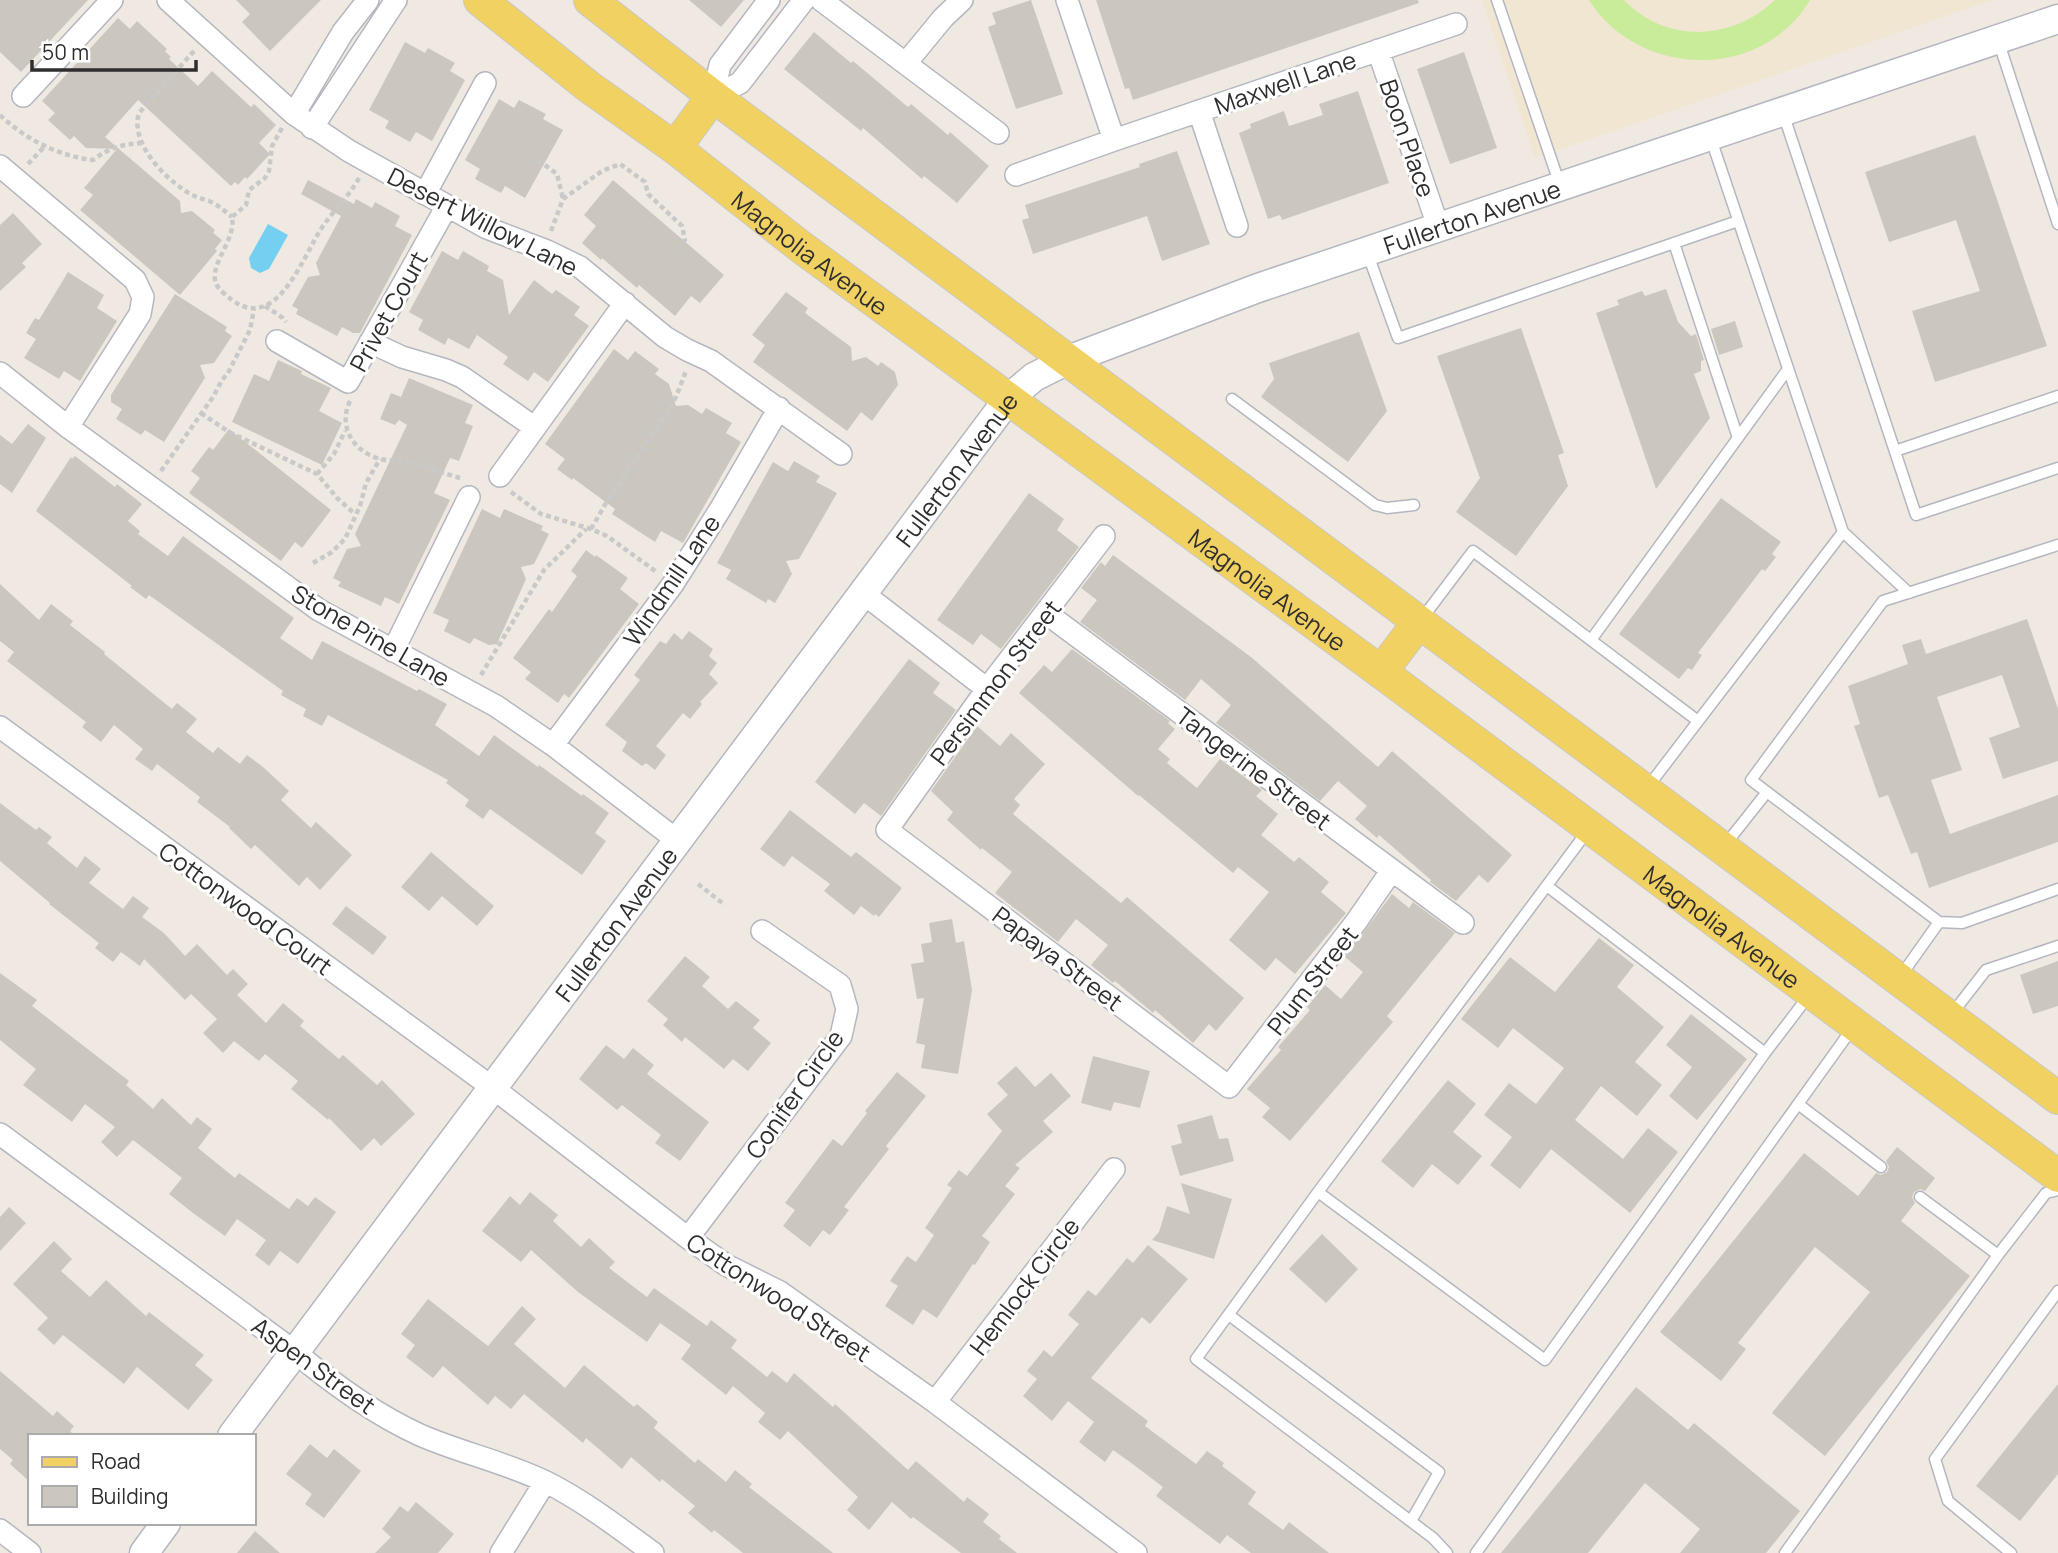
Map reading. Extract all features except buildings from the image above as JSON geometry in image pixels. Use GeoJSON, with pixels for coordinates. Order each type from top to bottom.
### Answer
{"type":"FeatureCollection","features":[{"type":"Feature","properties":{"kind":"main road","name":"Magnolia Avenue"},"geometry":{"type":"LineString","coordinates":[[480,0],[589,87],[675,148],[801,247],[1591,827],[2058,1176]]}},
{"type":"Feature","properties":{"kind":"main road"},"geometry":{"type":"LineString","coordinates":[[590,0],[713,96],[2058,1098]]}},
{"type":"Feature","properties":{"kind":"main road","name":"Fullerton Avenue"},"geometry":{"type":"LineString","coordinates":[[234,1434],[1009,398],[1034,377],[1068,360],[1258,288],[2058,19]]}},
{"type":"Feature","properties":{"kind":"main road"},"geometry":{"type":"LineString","coordinates":[[675,148],[713,96]]}},
{"type":"Feature","properties":{"kind":"main road"},"geometry":{"type":"LineString","coordinates":[[1381,672],[1419,622]]}},
{"type":"Feature","properties":{"kind":"main road"},"geometry":{"type":"LineString","coordinates":[[144,1553],[165,1525]]}},
{"type":"Feature","properties":{"kind":"street"},"geometry":{"type":"LineString","coordinates":[[23,96],[112,0]]}},
{"type":"Feature","properties":{"kind":"street","name":"Desert Willow Lane"},"geometry":{"type":"LineString","coordinates":[[168,0],[192,7],[208,36],[312,128],[487,228],[580,267],[665,337],[712,361],[841,454]]}},
{"type":"Feature","properties":{"kind":"street"},"geometry":{"type":"LineString","coordinates":[[294,114],[344,32],[368,0]]}},
{"type":"Feature","properties":{"kind":"street"},"geometry":{"type":"LineString","coordinates":[[312,128],[396,0]]}},
{"type":"Feature","properties":{"kind":"street"},"geometry":{"type":"LineString","coordinates":[[713,96],[720,65],[769,0]]}},
{"type":"Feature","properties":{"kind":"street"},"geometry":{"type":"LineString","coordinates":[[713,96],[740,83],[804,0]]}},
{"type":"Feature","properties":{"kind":"street"},"geometry":{"type":"LineString","coordinates":[[821,0],[998,133]]}},
{"type":"Feature","properties":{"kind":"street"},"geometry":{"type":"LineString","coordinates":[[906,63],[943,18],[962,0]]}},
{"type":"Feature","properties":{"kind":"street"},"geometry":{"type":"LineString","coordinates":[[1067,0],[1114,140]]}},
{"type":"Feature","properties":{"kind":"street","name":"Maxwell Lane"},"geometry":{"type":"LineString","coordinates":[[1016,175],[1456,24]]}},
{"type":"Feature","properties":{"kind":"street","name":"Boon Place"},"geometry":{"type":"LineString","coordinates":[[1378,50],[1438,226]]}},
{"type":"Feature","properties":{"kind":"street"},"geometry":{"type":"LineString","coordinates":[[425,194],[485,83]]}},
{"type":"Feature","properties":{"kind":"street"},"geometry":{"type":"LineString","coordinates":[[1199,111],[1237,226]]}},
{"type":"Feature","properties":{"kind":"street"},"geometry":{"type":"LineString","coordinates":[[0,165],[135,280],[143,297],[140,314],[68,427]]}},
{"type":"Feature","properties":{"kind":"street","name":"Privet Court"},"geometry":{"type":"LineString","coordinates":[[277,341],[348,382],[447,206]]}},
{"type":"Feature","properties":{"kind":"street"},"geometry":{"type":"LineString","coordinates":[[500,475],[625,303]]}},
{"type":"Feature","properties":{"kind":"street"},"geometry":{"type":"LineString","coordinates":[[370,342],[402,358],[461,377],[534,428]]}},
{"type":"Feature","properties":{"kind":"street","name":"Stone Pine Lane"},"geometry":{"type":"LineString","coordinates":[[0,373],[68,427],[318,610],[496,706],[678,842]]}},
{"type":"Feature","properties":{"kind":"street","name":"Windmill Lane"},"geometry":{"type":"LineString","coordinates":[[552,746],[673,584],[779,408]]}},
{"type":"Feature","properties":{"kind":"street"},"geometry":{"type":"LineString","coordinates":[[393,651],[469,497]]}},
{"type":"Feature","properties":{"kind":"street","name":"Persimmon Street"},"geometry":{"type":"LineString","coordinates":[[887,830],[987,689],[1104,536]]}},
{"type":"Feature","properties":{"kind":"street"},"geometry":{"type":"LineString","coordinates":[[864,594],[987,689]]}},
{"type":"Feature","properties":{"kind":"street","name":"Tangerine Street"},"geometry":{"type":"LineString","coordinates":[[1046,613],[1463,923]]}},
{"type":"Feature","properties":{"kind":"street","name":"Cottonwood Court"},"geometry":{"type":"LineString","coordinates":[[0,727],[493,1088]]}},
{"type":"Feature","properties":{"kind":"street","name":"Papaya Street"},"geometry":{"type":"LineString","coordinates":[[887,830],[1229,1087]]}},
{"type":"Feature","properties":{"kind":"street","name":"Plum Street"},"geometry":{"type":"LineString","coordinates":[[1229,1087],[1356,922],[1392,870]]}},
{"type":"Feature","properties":{"kind":"street","name":"Conifer Circle"},"geometry":{"type":"LineString","coordinates":[[688,1238],[841,1036],[847,1009],[840,985],[762,931]]}},
{"type":"Feature","properties":{"kind":"street","name":"Cottonwood Street"},"geometry":{"type":"LineString","coordinates":[[493,1088],[688,1238],[726,1265],[780,1292],[935,1402],[1136,1553]]}},
{"type":"Feature","properties":{"kind":"street","name":"Aspen Street"},"geometry":{"type":"LineString","coordinates":[[0,1134],[295,1352],[335,1385],[378,1413],[419,1434],[494,1460],[545,1482],[604,1517],[653,1553]]}},
{"type":"Feature","properties":{"kind":"street","name":"Hemlock Circle"},"geometry":{"type":"LineString","coordinates":[[935,1402],[1114,1169]]}},
{"type":"Feature","properties":{"kind":"street"},"geometry":{"type":"LineString","coordinates":[[501,1553],[545,1482]]}},
{"type":"Feature","properties":{"kind":"street"},"geometry":{"type":"LineString","coordinates":[[0,1530],[30,1553]]}},
{"type":"Feature","properties":{"kind":"lane"},"geometry":{"type":"LineString","coordinates":[[1497,0],[1560,185]]}},
{"type":"Feature","properties":{"kind":"lane"},"geometry":{"type":"LineString","coordinates":[[1997,39],[2058,224]]}},
{"type":"Feature","properties":{"kind":"lane"},"geometry":{"type":"LineString","coordinates":[[1782,111],[1916,515],[2058,468]]}},
{"type":"Feature","properties":{"kind":"lane"},"geometry":{"type":"LineString","coordinates":[[1709,135],[1843,533],[1909,593]]}},
{"type":"Feature","properties":{"kind":"lane"},"geometry":{"type":"LineString","coordinates":[[1367,250],[1398,338],[1738,221]]}},
{"type":"Feature","properties":{"kind":"lane"},"geometry":{"type":"LineString","coordinates":[[1674,243],[1738,438]]}},
{"type":"Feature","properties":{"kind":"lane"},"geometry":{"type":"LineString","coordinates":[[1591,640],[1788,369]]}},
{"type":"Feature","properties":{"kind":"lane"},"geometry":{"type":"LineString","coordinates":[[1895,451],[2058,396]]}},
{"type":"Feature","properties":{"kind":"lane"},"geometry":{"type":"LineString","coordinates":[[1232,399],[1375,505],[1387,508],[1414,505]]}},
{"type":"Feature","properties":{"kind":"lane"},"geometry":{"type":"LineString","coordinates":[[1646,790],[1843,533]]}},
{"type":"Feature","properties":{"kind":"lane"},"geometry":{"type":"LineString","coordinates":[[2058,545],[1883,601],[1751,780],[1940,922],[1962,923],[2058,889]]}},
{"type":"Feature","properties":{"kind":"lane"},"geometry":{"type":"LineString","coordinates":[[1419,622],[1472,551],[1698,721]]}},
{"type":"Feature","properties":{"kind":"lane"},"geometry":{"type":"LineString","coordinates":[[1723,848],[1767,792]]}},
{"type":"Feature","properties":{"kind":"lane"},"geometry":{"type":"LineString","coordinates":[[1447,1553],[1433,1538],[1196,1359],[1591,827]]}},
{"type":"Feature","properties":{"kind":"lane"},"geometry":{"type":"LineString","coordinates":[[1547,886],[1765,1053]]}},
{"type":"Feature","properties":{"kind":"lane"},"geometry":{"type":"LineString","coordinates":[[1899,979],[1940,922]]}},
{"type":"Feature","properties":{"kind":"lane"},"geometry":{"type":"LineString","coordinates":[[1949,1017],[1986,970],[2058,946]]}},
{"type":"Feature","properties":{"kind":"lane"},"geometry":{"type":"LineString","coordinates":[[1318,1192],[1545,1360],[1811,992]]}},
{"type":"Feature","properties":{"kind":"lane"},"geometry":{"type":"LineString","coordinates":[[1476,1553],[1855,1024]]}},
{"type":"Feature","properties":{"kind":"lane"},"geometry":{"type":"LineString","coordinates":[[1798,1104],[1881,1167]]}},
{"type":"Feature","properties":{"kind":"lane"},"geometry":{"type":"LineString","coordinates":[[1785,1553],[1998,1255],[2046,1194],[2058,1189]]}},
{"type":"Feature","properties":{"kind":"lane"},"geometry":{"type":"LineString","coordinates":[[1920,1197],[1998,1255]]}},
{"type":"Feature","properties":{"kind":"lane"},"geometry":{"type":"LineString","coordinates":[[2011,1553],[1948,1500],[1935,1459],[2058,1291]]}},
{"type":"Feature","properties":{"kind":"lane"},"geometry":{"type":"LineString","coordinates":[[1229,1315],[1439,1472],[1411,1521]]}},
{"type":"Feature","properties":{"kind":"path"},"geometry":{"type":"LineString","coordinates":[[208,36],[139,113],[136,120],[137,130],[142,143],[161,169],[183,190],[219,206],[232,218]]}},
{"type":"Feature","properties":{"kind":"path"},"geometry":{"type":"LineString","coordinates":[[294,114],[273,142],[270,171],[249,190],[246,205],[232,218],[232,230],[217,267],[215,280],[219,289],[235,302],[254,309],[265,306],[292,282],[322,227],[349,195],[368,162]]}},
{"type":"Feature","properties":{"kind":"path"},"geometry":{"type":"LineString","coordinates":[[0,115],[44,147],[85,159],[93,160],[110,148],[123,144],[142,143]]}},
{"type":"Feature","properties":{"kind":"path"},"geometry":{"type":"LineString","coordinates":[[538,160],[557,174],[562,190],[563,199],[549,237]]}},
{"type":"Feature","properties":{"kind":"path"},"geometry":{"type":"LineString","coordinates":[[563,199],[602,171],[620,164],[645,182],[648,194],[682,226],[685,240],[674,253]]}},
{"type":"Feature","properties":{"kind":"path"},"geometry":{"type":"LineString","coordinates":[[150,486],[213,397],[250,330],[254,309]]}},
{"type":"Feature","properties":{"kind":"path"},"geometry":{"type":"LineString","coordinates":[[471,692],[544,570],[589,529],[669,410],[695,353]]}},
{"type":"Feature","properties":{"kind":"path"},"geometry":{"type":"LineString","coordinates":[[201,414],[229,432],[317,474],[355,514]]}},
{"type":"Feature","properties":{"kind":"path"},"geometry":{"type":"LineString","coordinates":[[317,474],[334,454],[345,430]]}},
{"type":"Feature","properties":{"kind":"path"},"geometry":{"type":"LineString","coordinates":[[313,562],[332,552],[345,539],[360,506],[366,484],[380,459]]}},
{"type":"Feature","properties":{"kind":"path"},"geometry":{"type":"LineString","coordinates":[[698,884],[725,905]]}},
{"type":"Feature","properties":{"kind":"shaded area"},"geometry":{"type":"Polygon","coordinates":[[[1482,0],[1992,0],[1535,158],[1482,0]]]}},
{"type":"Feature","properties":{"kind":"green space"},"geometry":{"type":"Polygon","coordinates":[[[1589,0],[1624,0],[1659,24],[1699,32],[1719,30],[1739,23],[1758,14],[1775,0],[1810,0],[1788,27],[1762,46],[1731,57],[1700,60],[1668,56],[1637,44],[1611,26],[1589,0]]]}},
{"type":"Feature","properties":{"kind":"water"},"geometry":{"type":"Polygon","coordinates":[[[268,224],[288,235],[269,269],[260,273],[251,268],[249,258],[268,224]]]}}]}
